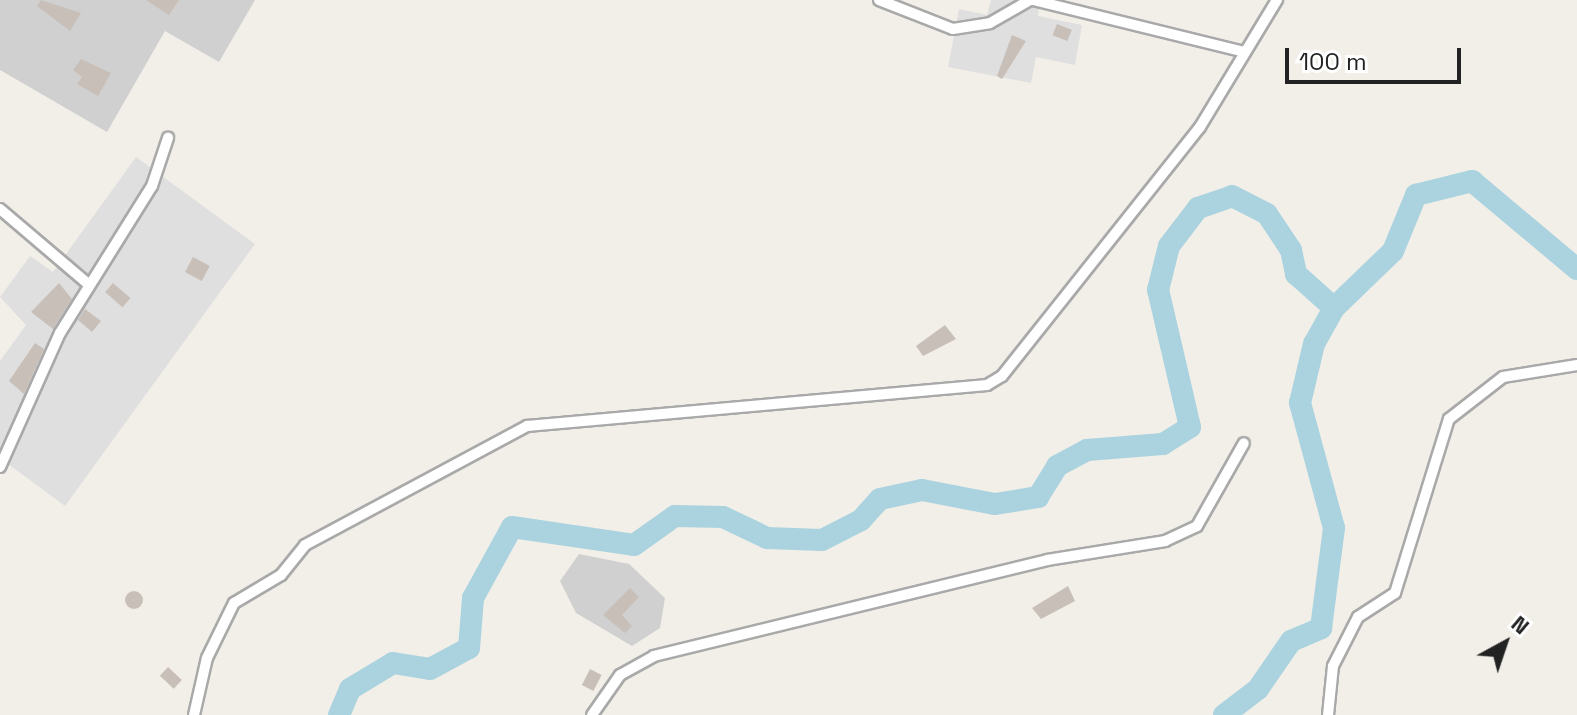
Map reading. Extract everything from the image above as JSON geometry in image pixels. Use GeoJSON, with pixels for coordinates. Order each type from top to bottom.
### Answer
{"type":"FeatureCollection","features":[{"type":"Feature","properties":{"kind":"street"},"geometry":{"type":"LineString","coordinates":[[879,0],[953,29],[990,23],[1032,0],[1245,52]]}},
{"type":"Feature","properties":{"kind":"street"},"geometry":{"type":"LineString","coordinates":[[194,715],[207,658],[234,603],[281,575],[305,545],[527,426],[987,385],[1002,376],[1200,127],[1277,0]]}},
{"type":"Feature","properties":{"kind":"street"},"geometry":{"type":"LineString","coordinates":[[0,467],[88,284],[152,186],[168,138]]}},
{"type":"Feature","properties":{"kind":"street"},"geometry":{"type":"LineString","coordinates":[[0,209],[88,284]]}},
{"type":"Feature","properties":{"kind":"street"},"geometry":{"type":"LineString","coordinates":[[1328,715],[1333,666],[1358,617],[1395,593],[1449,419],[1503,377],[1577,365]]}},
{"type":"Feature","properties":{"kind":"street"},"geometry":{"type":"LineString","coordinates":[[592,715],[620,675],[654,656],[1047,560],[1165,541],[1197,526],[1244,443]]}},
{"type":"Feature","properties":{"kind":"shaded area"},"geometry":{"type":"Polygon","coordinates":[[[0,0],[255,0],[219,62],[165,31],[107,132],[0,70],[0,0]]]}},
{"type":"Feature","properties":{"kind":"shaded area"},"geometry":{"type":"Polygon","coordinates":[[[991,0],[1040,0],[1038,16],[1082,25],[1075,65],[1036,57],[1031,83],[948,67],[959,9],[987,15],[991,0]]]}},
{"type":"Feature","properties":{"kind":"shaded area"},"geometry":{"type":"Polygon","coordinates":[[[136,157],[255,244],[65,506],[0,458],[0,361],[26,325],[0,297],[30,256],[53,272],[136,157]]]}},
{"type":"Feature","properties":{"kind":"shaded area"},"geometry":{"type":"Polygon","coordinates":[[[579,554],[629,564],[665,598],[660,628],[632,646],[576,613],[560,581],[579,554]]]}},
{"type":"Feature","properties":{"kind":"building"},"geometry":{"type":"Polygon","coordinates":[[[41,0],[81,13],[70,31],[37,6],[41,0]]]}},
{"type":"Feature","properties":{"kind":"building"},"geometry":{"type":"Polygon","coordinates":[[[146,0],[179,0],[169,15],[146,0]]]}},
{"type":"Feature","properties":{"kind":"building"},"geometry":{"type":"Polygon","coordinates":[[[1057,24],[1072,30],[1067,41],[1053,35],[1057,24]]]}},
{"type":"Feature","properties":{"kind":"building"},"geometry":{"type":"Polygon","coordinates":[[[1012,35],[1026,41],[1002,79],[997,76],[1012,35]]]}},
{"type":"Feature","properties":{"kind":"building"},"geometry":{"type":"Polygon","coordinates":[[[81,59],[111,73],[98,96],[77,84],[82,77],[73,70],[81,59]]]}},
{"type":"Feature","properties":{"kind":"building"},"geometry":{"type":"Polygon","coordinates":[[[193,257],[210,266],[202,281],[185,272],[193,257]]]}},
{"type":"Feature","properties":{"kind":"building"},"geometry":{"type":"Polygon","coordinates":[[[59,283],[72,299],[53,329],[31,312],[59,283]]]}},
{"type":"Feature","properties":{"kind":"building"},"geometry":{"type":"Polygon","coordinates":[[[113,283],[130,298],[122,307],[105,292],[113,283]]]}},
{"type":"Feature","properties":{"kind":"building"},"geometry":{"type":"Polygon","coordinates":[[[85,309],[101,321],[92,332],[78,320],[85,309]]]}},
{"type":"Feature","properties":{"kind":"building"},"geometry":{"type":"Polygon","coordinates":[[[945,325],[956,339],[923,356],[916,346],[945,325]]]}},
{"type":"Feature","properties":{"kind":"building"},"geometry":{"type":"Polygon","coordinates":[[[35,343],[44,349],[24,394],[9,381],[35,343]]]}},
{"type":"Feature","properties":{"kind":"building"},"geometry":{"type":"Polygon","coordinates":[[[1068,586],[1075,601],[1041,619],[1032,608],[1068,586]]]}},
{"type":"Feature","properties":{"kind":"building"},"geometry":{"type":"Polygon","coordinates":[[[630,588],[639,597],[622,615],[632,626],[625,633],[603,615],[630,588]]]}},
{"type":"Feature","properties":{"kind":"building"},"geometry":{"type":"Polygon","coordinates":[[[134,591],[143,600],[134,609],[125,600],[134,591]]]}},
{"type":"Feature","properties":{"kind":"building"},"geometry":{"type":"Polygon","coordinates":[[[168,667],[182,680],[174,689],[160,676],[168,667]]]}},
{"type":"Feature","properties":{"kind":"building"},"geometry":{"type":"Polygon","coordinates":[[[590,669],[602,675],[593,691],[582,685],[590,669]]]}},
{"type":"Feature","properties":{"kind":"waterway"},"geometry":{"type":"LineString","coordinates":[[1224,715],[1258,689],[1291,641],[1321,628],[1334,528],[1300,403],[1314,344],[1334,308],[1393,251],[1416,195],[1472,181],[1577,269]]}},
{"type":"Feature","properties":{"kind":"waterway"},"geometry":{"type":"LineString","coordinates":[[339,715],[350,689],[393,663],[430,669],[469,648],[473,598],[512,527],[634,545],[675,516],[723,517],[767,538],[822,540],[861,520],[880,499],[922,490],[995,504],[1038,497],[1057,466],[1087,450],[1163,444],[1190,427],[1158,290],[1169,246],[1198,208],[1232,196],[1267,214],[1291,250],[1296,274],[1334,308]]}}]}
